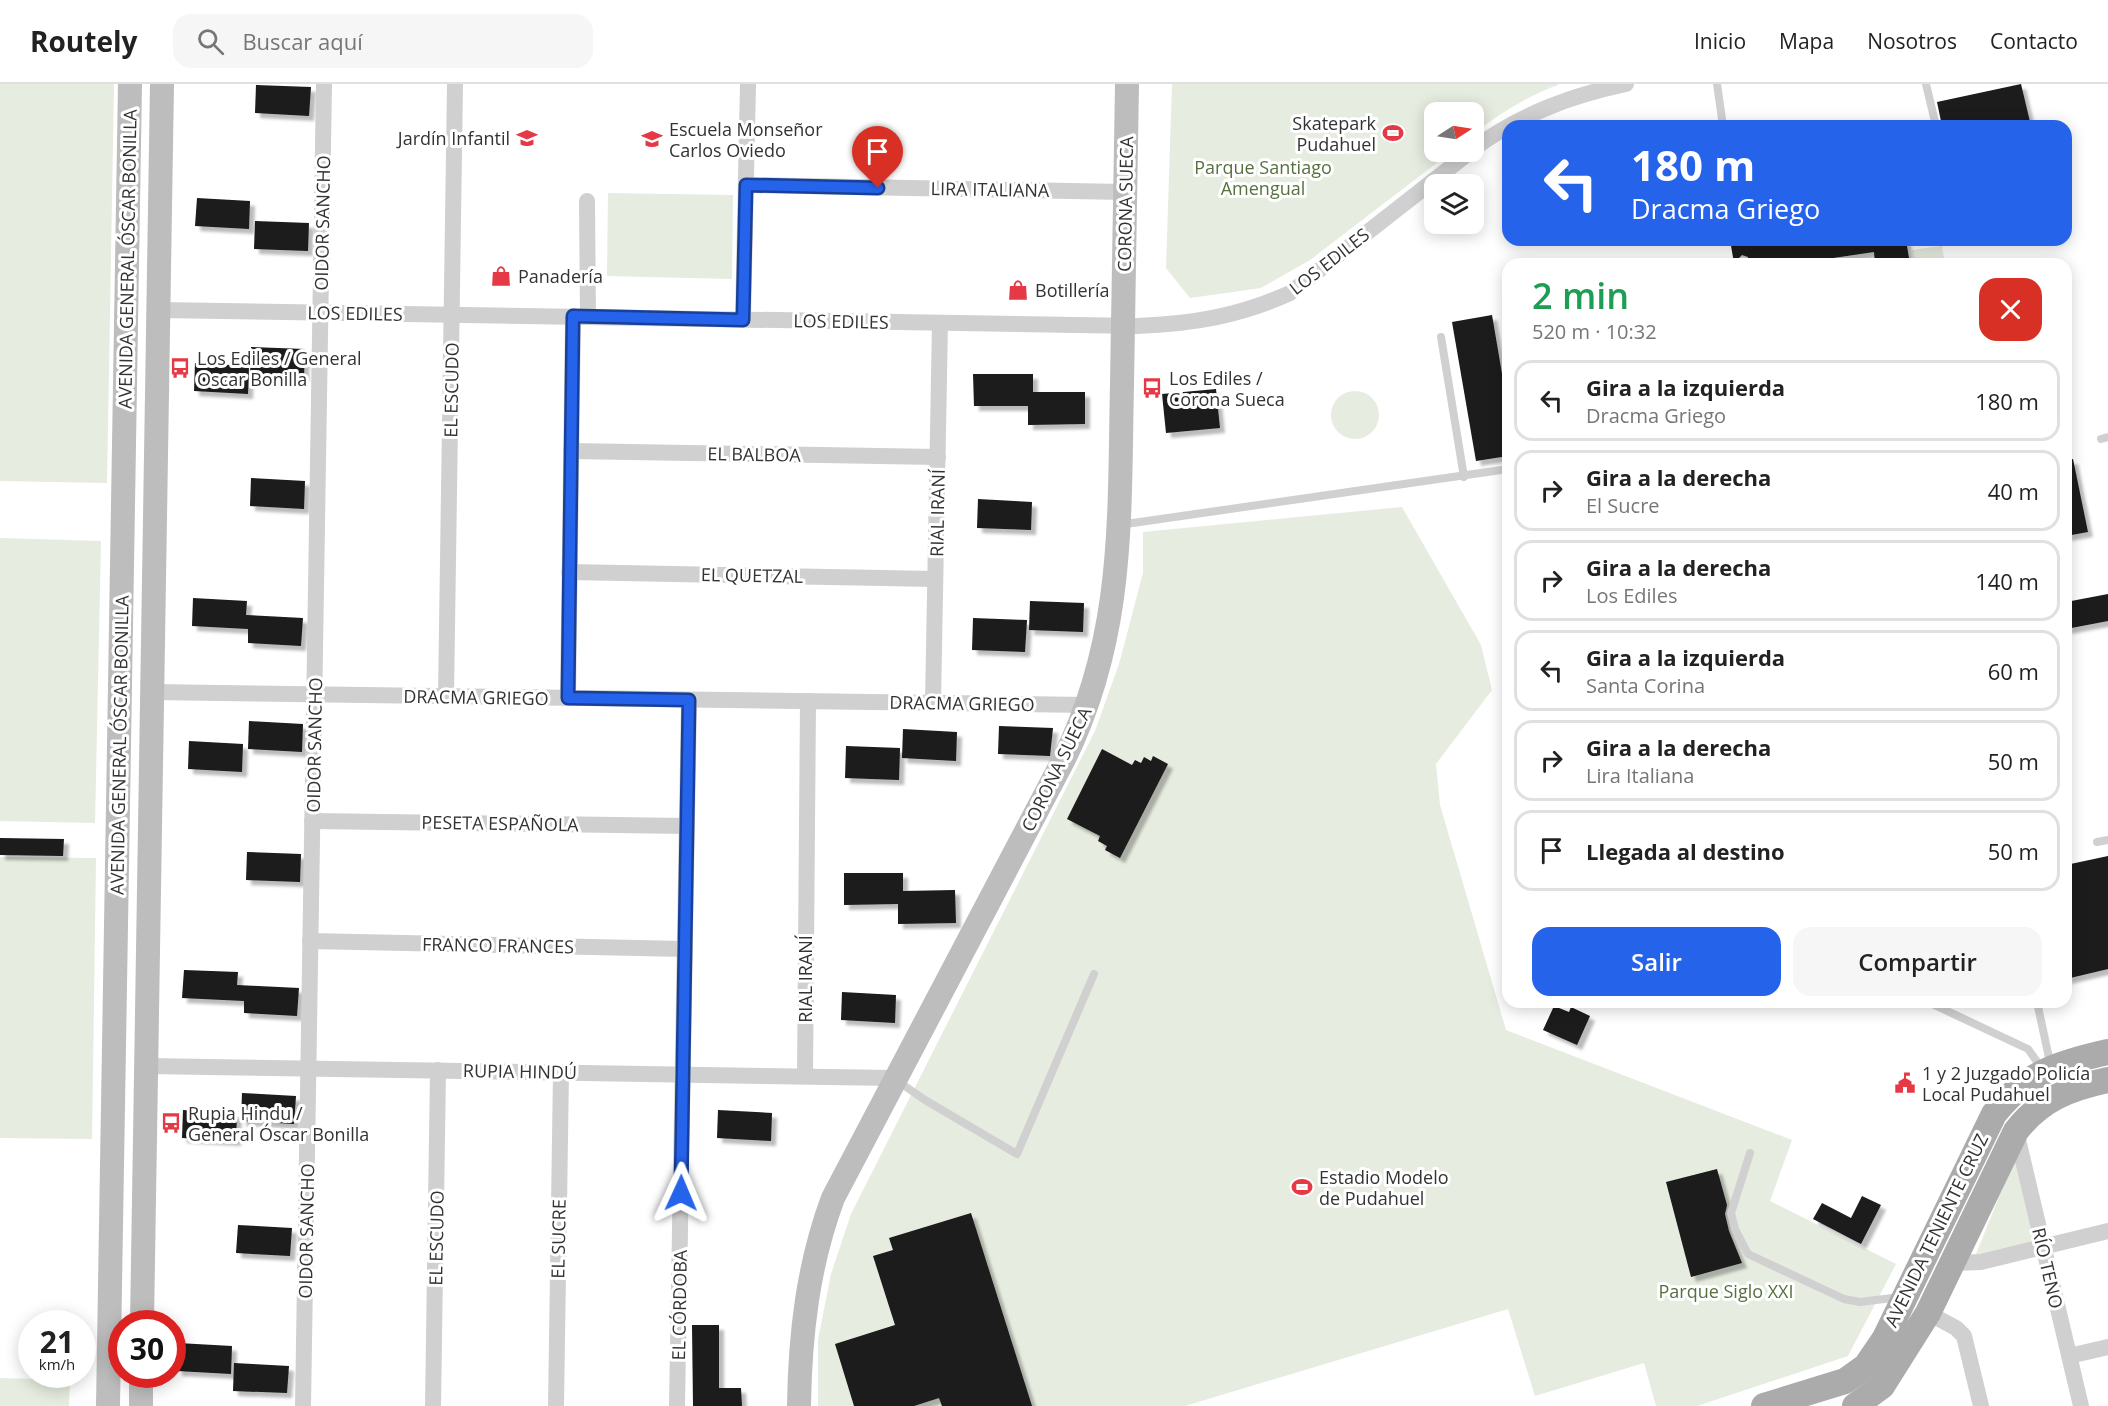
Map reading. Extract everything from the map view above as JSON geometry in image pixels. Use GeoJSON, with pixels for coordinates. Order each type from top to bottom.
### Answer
{"type":"FeatureCollection","features":[{"type":"Feature","properties":{"kind":"main road","name":"AVENIDA GENERAL ÓSCAR BONILLA"},"geometry":{"type":"LineString","coordinates":[[108,1406],[130,84]]}},
{"type":"Feature","properties":{"kind":"main road","name":"AVENIDA GENERAL ÓSCAR BONILLA"},"geometry":{"type":"LineString","coordinates":[[142,1310],[162,84]]}},
{"type":"Feature","properties":{"kind":"main road","name":"CORONA SUECA"},"geometry":{"type":"LineString","coordinates":[[799,1406],[803,1328],[821,1232],[841,1181],[1064,760],[1088,705],[1110,623],[1119,525],[1127,84]]}},
{"type":"Feature","properties":{"kind":"main road","name":"AVENIDA TENIENTE CRUZ"},"geometry":{"type":"LineString","coordinates":[[1764,1406],[1855,1376],[1866,1366],[1885,1338],[1987,1125],[1998,1109],[2018,1088],[2047,1069],[2108,1052]]}},
{"type":"Feature","properties":{"kind":"main road","name":"AVENIDA TENIENTE CRUZ"},"geometry":{"type":"LineString","coordinates":[[1855,1406],[1874,1394],[1890,1376],[1929,1313],[2016,1131],[2032,1111],[2049,1099],[2072,1089],[2108,1080]]}},
{"type":"Feature","properties":{"kind":"main road"},"geometry":{"type":"LineString","coordinates":[[1968,1166],[1993,1177]]}},
{"type":"Feature","properties":{"kind":"main road"},"geometry":{"type":"LineString","coordinates":[[141,1388],[141,1406]]}},
{"type":"Feature","properties":{"kind":"street","name":"OIDOR SANCHO"},"geometry":{"type":"LineString","coordinates":[[303,1406],[324,84]]}},
{"type":"Feature","properties":{"kind":"street","name":"EL ESCUDO"},"geometry":{"type":"LineString","coordinates":[[446,696],[455,84]]}},
{"type":"Feature","properties":{"kind":"street"},"geometry":{"type":"LineString","coordinates":[[743,320],[748,84]]}},
{"type":"Feature","properties":{"kind":"street","name":"LOS EDILES"},"geometry":{"type":"LineString","coordinates":[[1520,120],[1548,106],[1589,92],[1626,84]]}},
{"type":"Feature","properties":{"kind":"street","name":"LOS EDILES"},"geometry":{"type":"LineString","coordinates":[[1484,141],[1502,129]]}},
{"type":"Feature","properties":{"kind":"street","name":"LOS EDILES"},"geometry":{"type":"LineString","coordinates":[[158,310],[1123,326],[1202,322],[1260,307],[1290,293],[1457,162]]}},
{"type":"Feature","properties":{"kind":"street","name":"LIRA ITALIANA"},"geometry":{"type":"LineString","coordinates":[[746,185],[1125,192]]}},
{"type":"Feature","properties":{"kind":"street"},"geometry":{"type":"LineString","coordinates":[[568,698],[571,451],[587,201]]}},
{"type":"Feature","properties":{"kind":"street","name":"RIAL IRANÍ"},"geometry":{"type":"LineString","coordinates":[[933,703],[940,323]]}},
{"type":"Feature","properties":{"kind":"street","name":"EL BALBOA"},"geometry":{"type":"LineString","coordinates":[[571,451],[938,457]]}},
{"type":"Feature","properties":{"kind":"street","name":"EL QUETZAL"},"geometry":{"type":"LineString","coordinates":[[569,572],[935,579]]}},
{"type":"Feature","properties":{"kind":"street","name":"DRACMA GRIEGO"},"geometry":{"type":"LineString","coordinates":[[152,692],[1088,705]]}},
{"type":"Feature","properties":{"kind":"street","name":"EL CÓRDOBA"},"geometry":{"type":"LineString","coordinates":[[677,1406],[689,700]]}},
{"type":"Feature","properties":{"kind":"street","name":"RIAL IRANÍ"},"geometry":{"type":"LineString","coordinates":[[805,1076],[808,701]]}},
{"type":"Feature","properties":{"kind":"street","name":"PESETA ESPAÑOLA"},"geometry":{"type":"LineString","coordinates":[[312,821],[687,826]]}},
{"type":"Feature","properties":{"kind":"street","name":"FRANCO FRANCES"},"geometry":{"type":"LineString","coordinates":[[310,941],[685,949]]}},
{"type":"Feature","properties":{"kind":"street","name":"RUPIA HINDÚ"},"geometry":{"type":"LineString","coordinates":[[146,1066],[894,1078]]}},
{"type":"Feature","properties":{"kind":"street","name":"EL ESCUDO"},"geometry":{"type":"LineString","coordinates":[[433,1406],[438,1070]]}},
{"type":"Feature","properties":{"kind":"street","name":"EL SUCRE"},"geometry":{"type":"LineString","coordinates":[[556,1406],[561,1072]]}},
{"type":"Feature","properties":{"kind":"street","name":"RÍO TENO"},"geometry":{"type":"LineString","coordinates":[[2016,1131],[2081,1406]]}},
{"type":"Feature","properties":{"kind":"street"},"geometry":{"type":"LineString","coordinates":[[1954,1263],[1981,1262],[2108,1231]]}},
{"type":"Feature","properties":{"kind":"street"},"geometry":{"type":"LineString","coordinates":[[1929,1313],[1956,1328],[1964,1336],[1981,1406]]}},
{"type":"Feature","properties":{"kind":"street"},"geometry":{"type":"LineString","coordinates":[[2069,1356],[2108,1347]]}},
{"type":"Feature","properties":{"kind":"lane"},"geometry":{"type":"LineString","coordinates":[[1716,84],[1722,120]]}},
{"type":"Feature","properties":{"kind":"lane"},"geometry":{"type":"LineString","coordinates":[[1926,84],[1935,120]]}},
{"type":"Feature","properties":{"kind":"lane"},"geometry":{"type":"LineString","coordinates":[[1441,337],[1464,477]]}},
{"type":"Feature","properties":{"kind":"lane"},"geometry":{"type":"LineString","coordinates":[[1119,525],[1502,470]]}},
{"type":"Feature","properties":{"kind":"lane"},"geometry":{"type":"LineString","coordinates":[[2097,842],[2108,840]]}},
{"type":"Feature","properties":{"kind":"lane"},"geometry":{"type":"LineString","coordinates":[[894,1078],[925,1100],[1017,1154],[1094,974]]}},
{"type":"Feature","properties":{"kind":"lane"},"geometry":{"type":"LineString","coordinates":[[1941,1008],[2028,1049],[2047,1069]]}},
{"type":"Feature","properties":{"kind":"lane"},"geometry":{"type":"LineString","coordinates":[[2038,1008],[2047,1069]]}},
{"type":"Feature","properties":{"kind":"lane"},"geometry":{"type":"LineString","coordinates":[[1750,1153],[1731,1213],[1735,1229],[1748,1254],[1844,1299],[1860,1302],[1906,1296]]}},
{"type":"Feature","properties":{"kind":"green space"},"geometry":{"type":"Polygon","coordinates":[[[0,84],[114,84],[107,483],[0,481],[0,84]]]}},
{"type":"Feature","properties":{"kind":"green space","name":"Parque Santiago Amengual"},"geometry":{"type":"Polygon","coordinates":[[[1172,84],[1558,84],[1535,94],[1484,126],[1484,102],[1424,102],[1424,162],[1438,162],[1310,260],[1261,288],[1190,298],[1166,268],[1172,84]]]}},
{"type":"Feature","properties":{"kind":"green space"},"geometry":{"type":"Polygon","coordinates":[[[608,193],[733,195],[732,279],[607,276],[608,193]]]}},
{"type":"Feature","properties":{"kind":"green space"},"geometry":{"type":"Polygon","coordinates":[[[1942,246],[1944,258],[1913,258],[1912,250],[1942,246]]]}},
{"type":"Feature","properties":{"kind":"green space"},"geometry":{"type":"Polygon","coordinates":[[[1355,391],[1372,398],[1379,415],[1372,432],[1355,439],[1338,432],[1331,415],[1338,398],[1355,391]]]}},
{"type":"Feature","properties":{"kind":"green space","name":"Parque Siglo XXI"},"geometry":{"type":"Polygon","coordinates":[[[1402,507],[1481,645],[1492,690],[1436,764],[1440,805],[1506,1030],[1792,1140],[1770,1201],[1896,1264],[1848,1356],[1697,1406],[1656,1406],[1644,1363],[1535,1396],[1508,1309],[1185,1406],[818,1406],[818,1340],[831,1274],[851,1214],[1095,731],[1119,664],[1143,573],[1143,532],[1402,507]]]}},
{"type":"Feature","properties":{"kind":"green space"},"geometry":{"type":"Polygon","coordinates":[[[0,538],[101,541],[95,823],[0,821],[0,538]]]}},
{"type":"Feature","properties":{"kind":"green space"},"geometry":{"type":"Polygon","coordinates":[[[0,857],[96,858],[92,1139],[0,1138],[0,857]]]}},
{"type":"Feature","properties":{"kind":"green space"},"geometry":{"type":"Polygon","coordinates":[[[2015,1157],[2037,1243],[1974,1259],[2015,1157]]]}},
{"type":"Feature","properties":{"kind":"green space"},"geometry":{"type":"Polygon","coordinates":[[[0,1378],[18,1379],[18,1388],[70,1388],[69,1406],[0,1406],[0,1378]]]}},
{"type":"Feature","properties":{"kind":"building"},"geometry":{"type":"Polygon","coordinates":[[[2021,84],[2030,120],[1941,120],[1937,102],[2021,84]]]}},
{"type":"Feature","properties":{"kind":"building"},"geometry":{"type":"Polygon","coordinates":[[[256,85],[311,87],[309,116],[255,113],[256,85]]]}},
{"type":"Feature","properties":{"kind":"building"},"geometry":{"type":"Polygon","coordinates":[[[197,198],[250,201],[249,229],[195,226],[197,198]]]}},
{"type":"Feature","properties":{"kind":"building"},"geometry":{"type":"Polygon","coordinates":[[[255,221],[309,223],[308,251],[254,249],[255,221]]]}},
{"type":"Feature","properties":{"kind":"building"},"geometry":{"type":"Polygon","coordinates":[[[1731,246],[1907,246],[1909,258],[1874,258],[1874,252],[1833,258],[1748,258],[1742,255],[1739,258],[1733,258],[1731,246]]]}},
{"type":"Feature","properties":{"kind":"building"},"geometry":{"type":"Polygon","coordinates":[[[1492,315],[1502,374],[1502,457],[1476,461],[1452,322],[1492,315]]]}},
{"type":"Feature","properties":{"kind":"building"},"geometry":{"type":"Polygon","coordinates":[[[251,347],[305,349],[304,377],[250,375],[251,347]]]}},
{"type":"Feature","properties":{"kind":"building"},"geometry":{"type":"Polygon","coordinates":[[[195,363],[249,366],[248,394],[194,391],[195,363]]]}},
{"type":"Feature","properties":{"kind":"building"},"geometry":{"type":"Polygon","coordinates":[[[973,374],[1033,374],[1033,392],[1085,392],[1085,424],[1028,425],[1028,406],[974,406],[973,374]]]}},
{"type":"Feature","properties":{"kind":"building"},"geometry":{"type":"Polygon","coordinates":[[[1216,389],[1220,428],[1166,433],[1162,394],[1216,389]]]}},
{"type":"Feature","properties":{"kind":"building"},"geometry":{"type":"Polygon","coordinates":[[[2072,459],[2088,532],[2072,535],[2072,459]]]}},
{"type":"Feature","properties":{"kind":"building"},"geometry":{"type":"Polygon","coordinates":[[[251,478],[305,481],[304,509],[250,506],[251,478]]]}},
{"type":"Feature","properties":{"kind":"building"},"geometry":{"type":"Polygon","coordinates":[[[978,499],[1032,502],[1031,530],[977,528],[978,499]]]}},
{"type":"Feature","properties":{"kind":"building"},"geometry":{"type":"Polygon","coordinates":[[[2108,594],[2108,621],[2072,628],[2072,601],[2108,594]]]}},
{"type":"Feature","properties":{"kind":"building"},"geometry":{"type":"Polygon","coordinates":[[[193,598],[247,601],[246,615],[303,618],[301,646],[248,643],[248,629],[192,626],[193,598]]]}},
{"type":"Feature","properties":{"kind":"building"},"geometry":{"type":"Polygon","coordinates":[[[1030,601],[1084,603],[1083,632],[1029,630],[1030,601]]]}},
{"type":"Feature","properties":{"kind":"building"},"geometry":{"type":"Polygon","coordinates":[[[973,618],[1027,620],[1025,652],[972,650],[973,618]]]}},
{"type":"Feature","properties":{"kind":"building"},"geometry":{"type":"Polygon","coordinates":[[[249,721],[303,724],[302,752],[248,749],[249,721]]]}},
{"type":"Feature","properties":{"kind":"building"},"geometry":{"type":"Polygon","coordinates":[[[999,726],[1053,728],[1050,756],[998,754],[999,726]]]}},
{"type":"Feature","properties":{"kind":"building"},"geometry":{"type":"Polygon","coordinates":[[[903,729],[957,732],[956,761],[902,758],[903,729]]]}},
{"type":"Feature","properties":{"kind":"building"},"geometry":{"type":"Polygon","coordinates":[[[189,741],[243,744],[242,772],[188,769],[189,741]]]}},
{"type":"Feature","properties":{"kind":"building"},"geometry":{"type":"Polygon","coordinates":[[[846,746],[900,748],[899,780],[845,778],[846,746]]]}},
{"type":"Feature","properties":{"kind":"building"},"geometry":{"type":"Polygon","coordinates":[[[1102,749],[1132,765],[1135,760],[1141,763],[1144,757],[1151,761],[1153,756],[1168,764],[1120,858],[1105,850],[1107,846],[1098,841],[1100,836],[1067,819],[1102,749]]]}},
{"type":"Feature","properties":{"kind":"building"},"geometry":{"type":"Polygon","coordinates":[[[0,838],[64,839],[63,856],[0,855],[0,838]]]}},
{"type":"Feature","properties":{"kind":"building"},"geometry":{"type":"Polygon","coordinates":[[[247,852],[301,854],[300,882],[246,880],[247,852]]]}},
{"type":"Feature","properties":{"kind":"building"},"geometry":{"type":"Polygon","coordinates":[[[2108,856],[2108,969],[2072,978],[2072,864],[2108,856]]]}},
{"type":"Feature","properties":{"kind":"building"},"geometry":{"type":"Polygon","coordinates":[[[844,873],[903,873],[903,891],[955,890],[956,923],[898,924],[898,904],[844,905],[844,873]]]}},
{"type":"Feature","properties":{"kind":"building"},"geometry":{"type":"Polygon","coordinates":[[[184,970],[238,972],[237,985],[299,988],[297,1016],[244,1013],[244,1001],[182,998],[184,970]]]}},
{"type":"Feature","properties":{"kind":"building"},"geometry":{"type":"Polygon","coordinates":[[[842,992],[896,995],[895,1023],[841,1020],[842,992]]]}},
{"type":"Feature","properties":{"kind":"building"},"geometry":{"type":"Polygon","coordinates":[[[1553,1008],[1569,1012],[1573,1008],[1590,1016],[1577,1045],[1543,1030],[1553,1008]]]}},
{"type":"Feature","properties":{"kind":"building"},"geometry":{"type":"Polygon","coordinates":[[[242,1093],[296,1096],[294,1124],[241,1121],[242,1093]]]}},
{"type":"Feature","properties":{"kind":"building"},"geometry":{"type":"Polygon","coordinates":[[[183,1110],[237,1113],[236,1141],[182,1138],[183,1110]]]}},
{"type":"Feature","properties":{"kind":"building"},"geometry":{"type":"Polygon","coordinates":[[[718,1110],[772,1113],[771,1141],[717,1138],[718,1110]]]}},
{"type":"Feature","properties":{"kind":"building"},"geometry":{"type":"Polygon","coordinates":[[[1717,1169],[1727,1205],[1725,1214],[1729,1231],[1742,1263],[1691,1277],[1666,1182],[1717,1169]]]}},
{"type":"Feature","properties":{"kind":"building"},"geometry":{"type":"Polygon","coordinates":[[[1862,1196],[1881,1205],[1861,1244],[1813,1219],[1822,1203],[1851,1218],[1862,1196]]]}},
{"type":"Feature","properties":{"kind":"building"},"geometry":{"type":"Polygon","coordinates":[[[971,1213],[1032,1406],[942,1406],[939,1398],[914,1406],[854,1406],[835,1344],[895,1325],[873,1256],[893,1250],[889,1238],[971,1213]]]}},
{"type":"Feature","properties":{"kind":"building"},"geometry":{"type":"Polygon","coordinates":[[[238,1225],[292,1228],[290,1256],[236,1253],[238,1225]]]}},
{"type":"Feature","properties":{"kind":"building"},"geometry":{"type":"Polygon","coordinates":[[[692,1325],[719,1325],[719,1388],[741,1388],[742,1406],[693,1406],[692,1325]]]}},
{"type":"Feature","properties":{"kind":"building"},"geometry":{"type":"Polygon","coordinates":[[[186,1343],[232,1346],[231,1374],[186,1372],[186,1343]]]}},
{"type":"Feature","properties":{"kind":"building"},"geometry":{"type":"Polygon","coordinates":[[[234,1363],[289,1366],[287,1393],[233,1391],[234,1363]]]}},
{"type":"Feature","properties":{"kind":"place","name":"Skatepark Pudahuel"},"geometry":{"type":"Point","coordinates":[1393,133]}},
{"type":"Feature","properties":{"kind":"place","name":"Jardín Infantil"},"geometry":{"type":"Point","coordinates":[527,138]}},
{"type":"Feature","properties":{"kind":"place","name":"Escuela Monseñor Carlos Oviedo"},"geometry":{"type":"Point","coordinates":[652,139]}},
{"type":"Feature","properties":{"kind":"place","name":"Panadería"},"geometry":{"type":"Point","coordinates":[501,276]}},
{"type":"Feature","properties":{"kind":"place","name":"Botillería"},"geometry":{"type":"Point","coordinates":[1018,290]}},
{"type":"Feature","properties":{"kind":"place","name":"Los Ediles / General Oscar Bonilla"},"geometry":{"type":"Point","coordinates":[180,368]}},
{"type":"Feature","properties":{"kind":"place","name":"Los Ediles / Corona Sueca"},"geometry":{"type":"Point","coordinates":[1152,388]}},
{"type":"Feature","properties":{"kind":"place","name":"1 y 2 Juzgado Policía Local Pudahuel"},"geometry":{"type":"Point","coordinates":[1905,1083]}},
{"type":"Feature","properties":{"kind":"place","name":"Rupia Hindu / General Óscar Bonilla"},"geometry":{"type":"Point","coordinates":[171,1123]}},
{"type":"Feature","properties":{"kind":"place","name":"Estadio Modelo de Pudahuel"},"geometry":{"type":"Point","coordinates":[1302,1187]}},
{"type":"Feature","properties":{"kind":"route"},"geometry":{"type":"LineString","coordinates":[[681,1193],[689,700],[568,698],[573,316],[743,320],[746,185],[878,188]]}}]}
